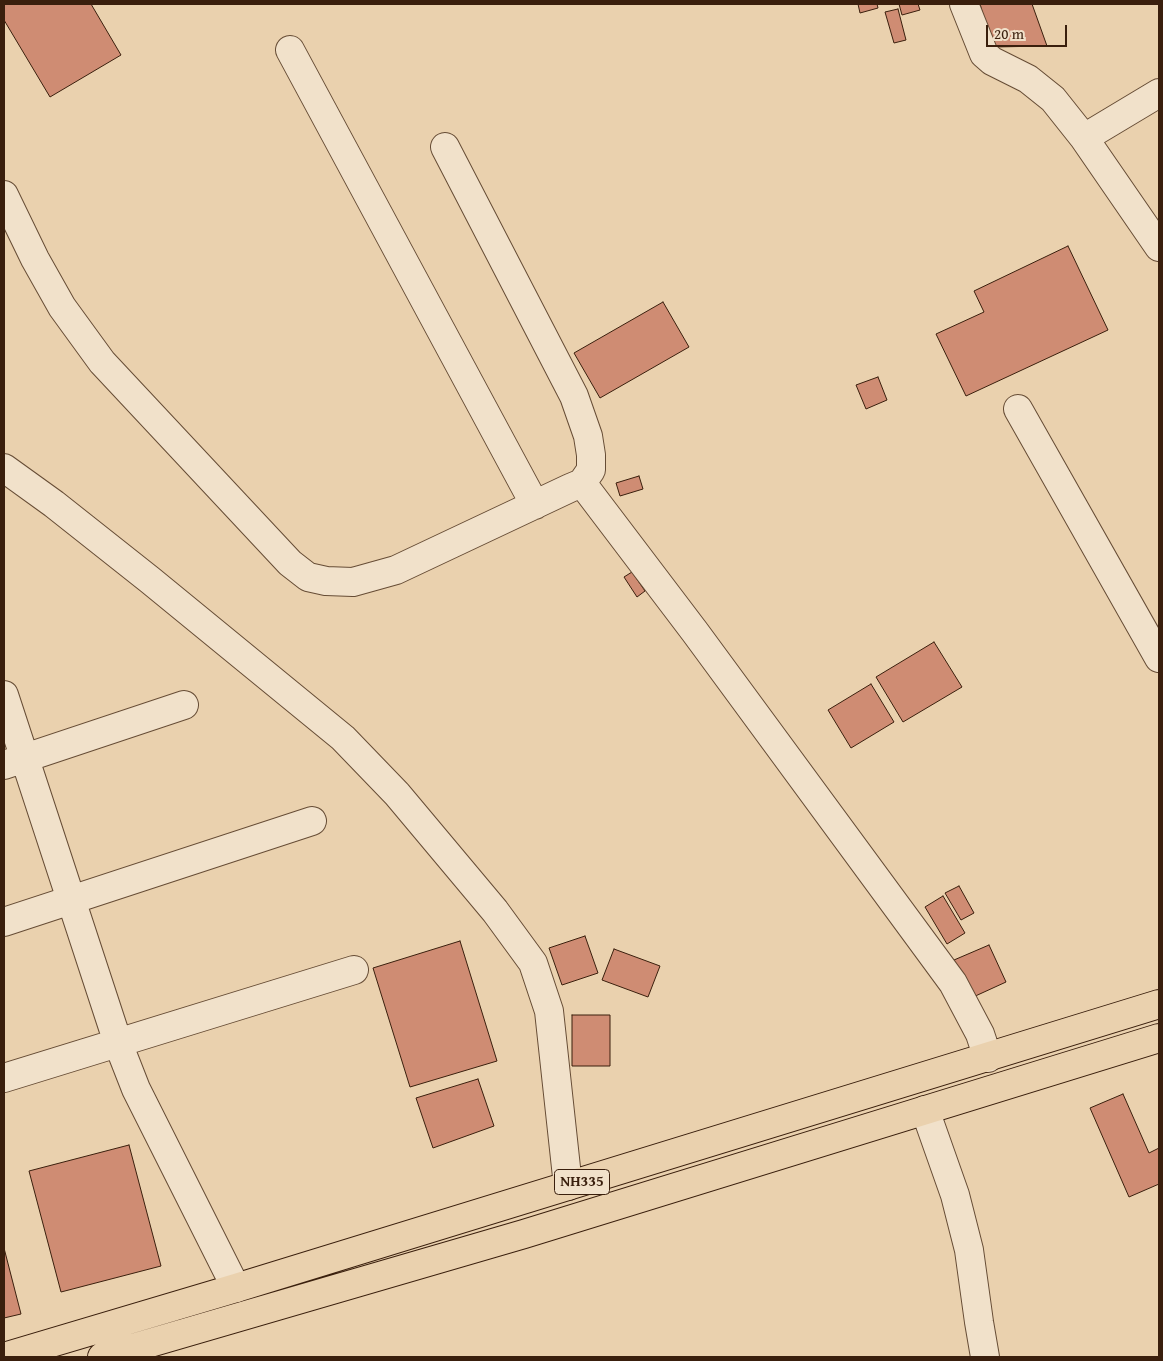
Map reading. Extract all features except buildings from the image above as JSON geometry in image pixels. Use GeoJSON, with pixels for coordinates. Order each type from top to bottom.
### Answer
{"type":"FeatureCollection","features":[{"type":"Feature","properties":{"kind":"highway","name":"NH335"},"geometry":{"type":"LineString","coordinates":[[4,1357],[236,1288],[1159,1004]]}},
{"type":"Feature","properties":{"kind":"highway","name":"NH335"},"geometry":{"type":"LineString","coordinates":[[102,1357],[524,1234],[1159,1038]]}},
{"type":"Feature","properties":{"kind":"street"},"geometry":{"type":"LineString","coordinates":[[964,4],[984,54],[992,61],[1028,79],[1053,99],[1084,138],[1159,247]]}},
{"type":"Feature","properties":{"kind":"street"},"geometry":{"type":"LineString","coordinates":[[290,50],[534,505]]}},
{"type":"Feature","properties":{"kind":"street"},"geometry":{"type":"LineString","coordinates":[[1084,138],[1159,93]]}},
{"type":"Feature","properties":{"kind":"street"},"geometry":{"type":"LineString","coordinates":[[4,195],[35,259],[62,307],[102,362],[290,563],[308,578],[353,582],[396,570],[582,483],[590,470],[591,456],[588,436],[574,396],[445,148]]}},
{"type":"Feature","properties":{"kind":"street"},"geometry":{"type":"LineString","coordinates":[[1018,409],[1159,658]]}},
{"type":"Feature","properties":{"kind":"street"},"geometry":{"type":"LineString","coordinates":[[4,468],[54,504],[150,580],[342,738],[397,794],[495,911],[534,963],[549,1011],[568,1186]]}},
{"type":"Feature","properties":{"kind":"street"},"geometry":{"type":"LineString","coordinates":[[582,483],[695,632],[953,983],[980,1034],[988,1058]]}},
{"type":"Feature","properties":{"kind":"street"},"geometry":{"type":"LineString","coordinates":[[4,695],[14,761],[72,899],[118,1043],[136,1089],[236,1288]]}},
{"type":"Feature","properties":{"kind":"street"},"geometry":{"type":"LineString","coordinates":[[14,761],[184,705]]}},
{"type":"Feature","properties":{"kind":"street"},"geometry":{"type":"LineString","coordinates":[[4,922],[312,821]]}},
{"type":"Feature","properties":{"kind":"street"},"geometry":{"type":"LineString","coordinates":[[4,1078],[354,970]]}},
{"type":"Feature","properties":{"kind":"street"},"geometry":{"type":"LineString","coordinates":[[925,1110],[955,1195],[969,1250],[985,1357]]}}]}
